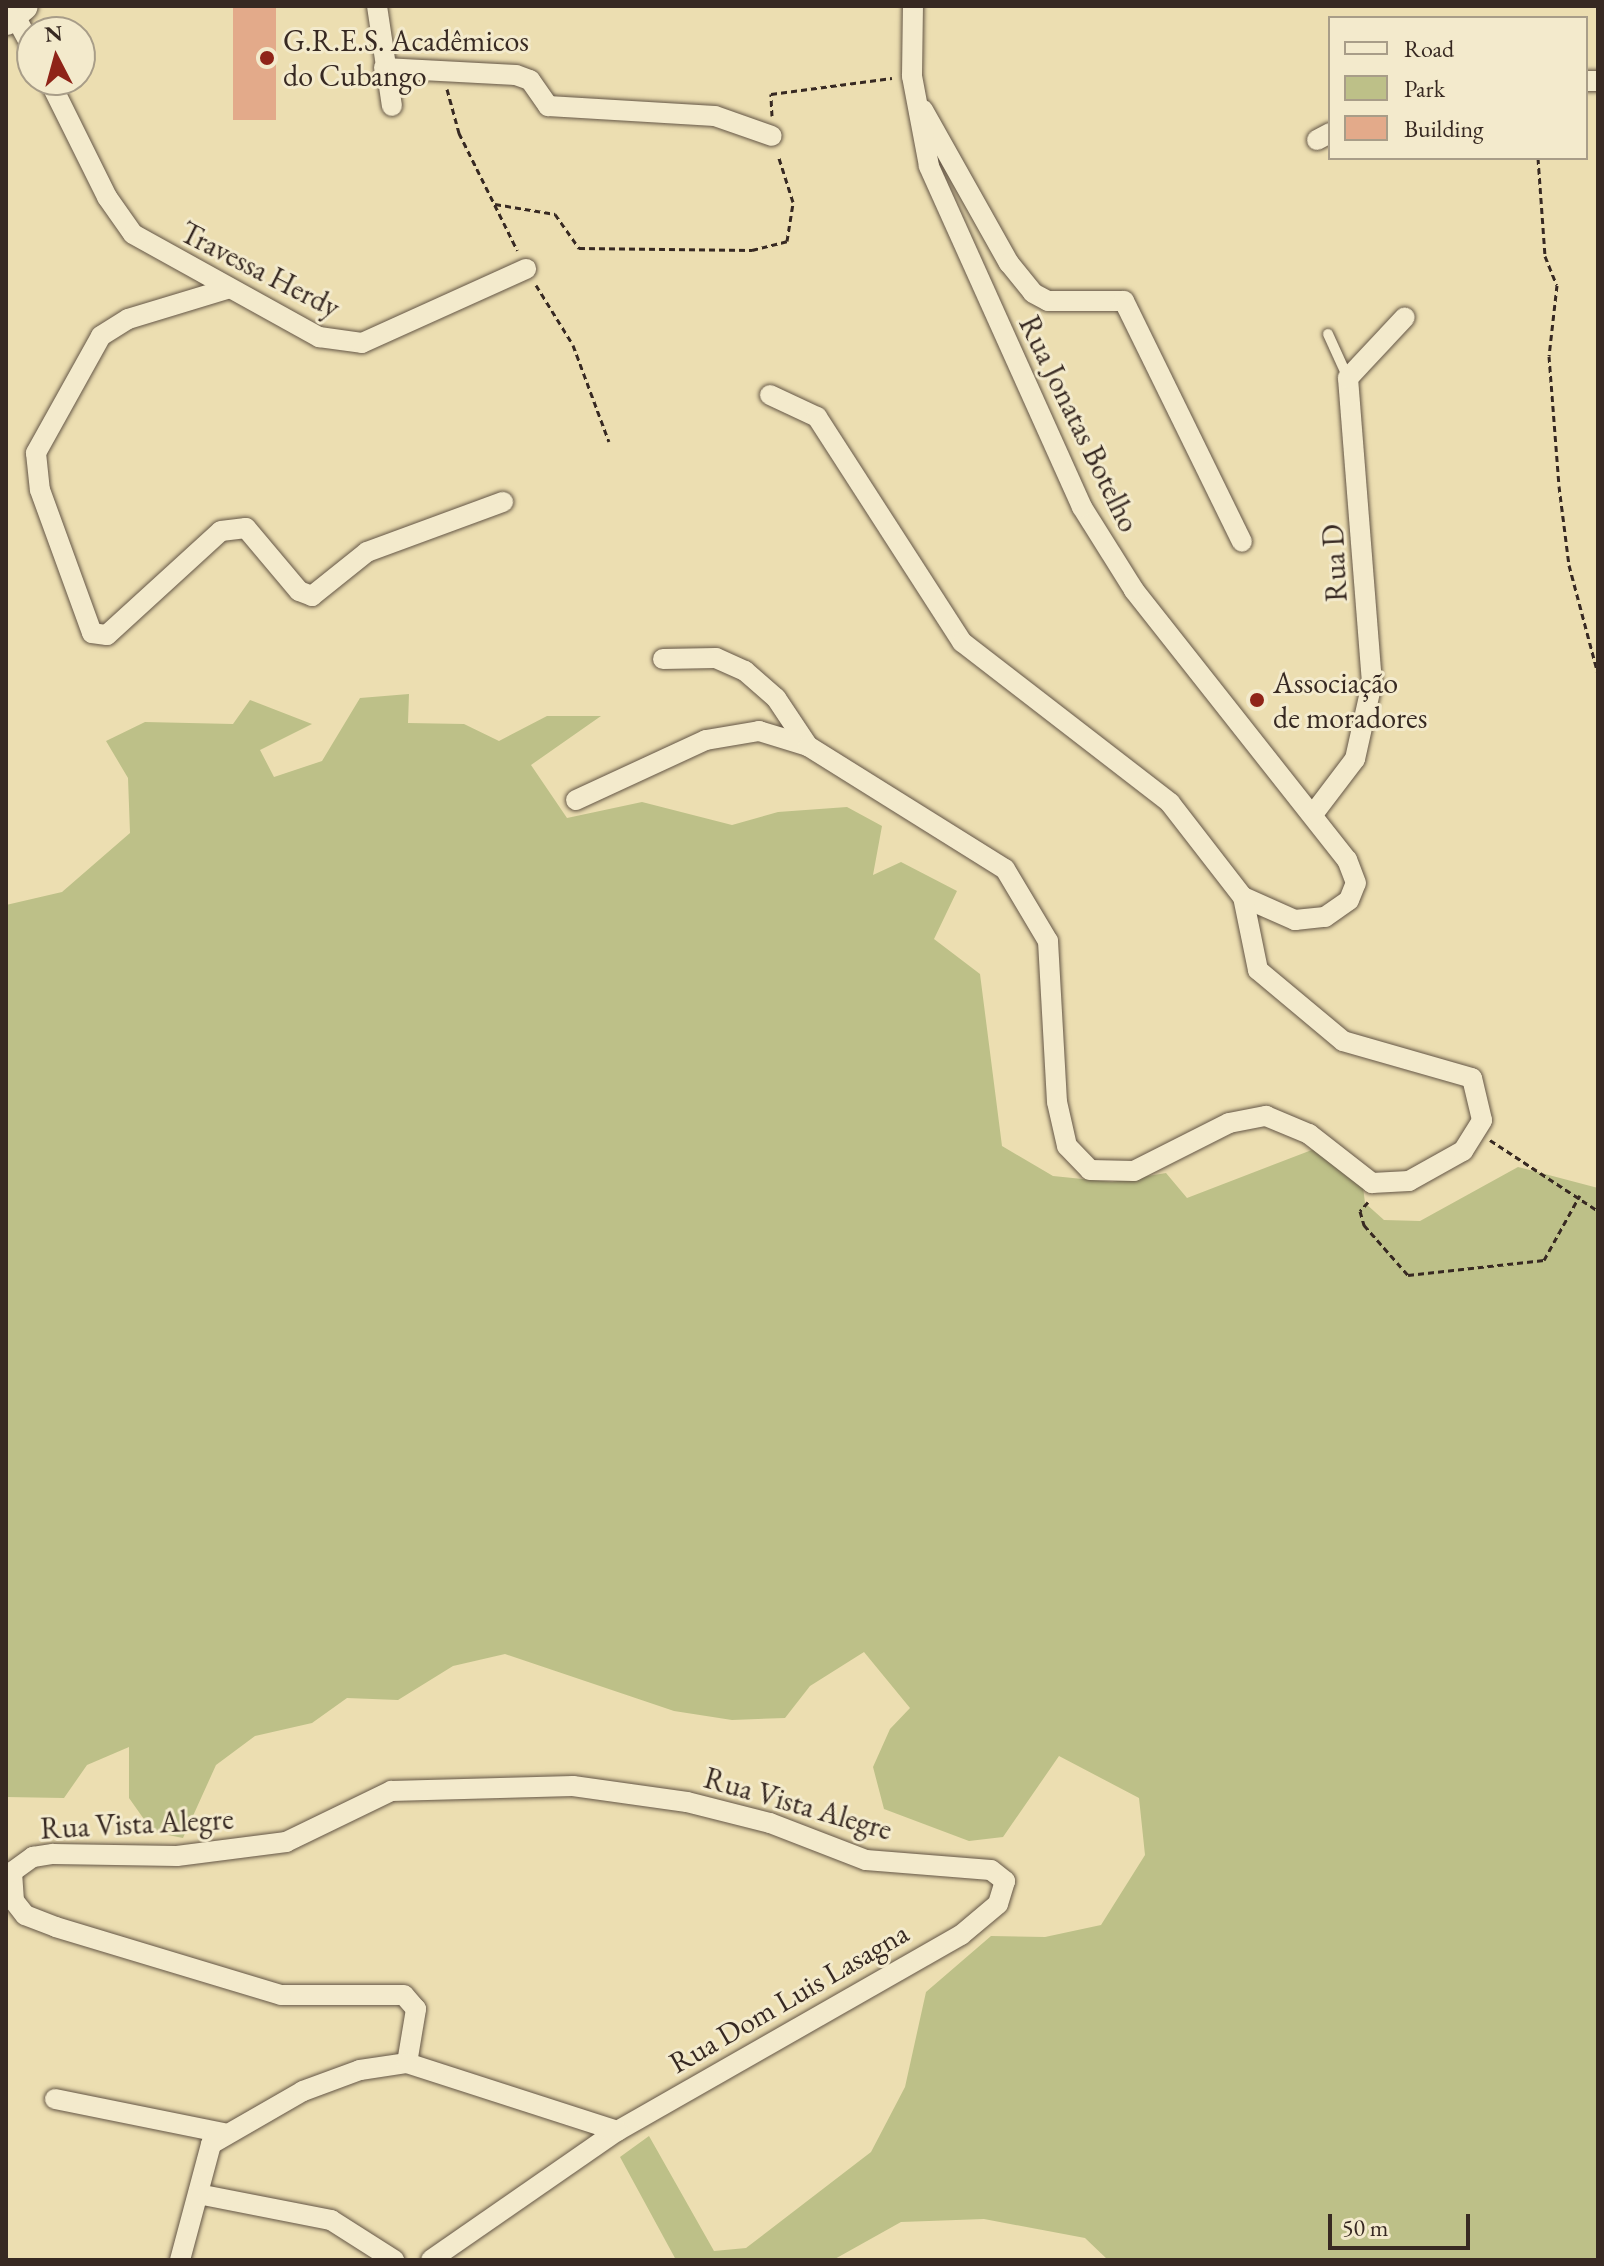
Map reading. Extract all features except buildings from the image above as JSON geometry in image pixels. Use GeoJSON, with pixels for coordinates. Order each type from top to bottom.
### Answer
{"type":"FeatureCollection","features":[{"type":"Feature","properties":{"kind":"street"},"geometry":{"type":"LineString","coordinates":[[377,6],[392,106]]}},
{"type":"Feature","properties":{"kind":"street","name":"Rua Jonatas Botelho"},"geometry":{"type":"LineString","coordinates":[[913,6],[913,85],[929,166],[957,240],[1096,533],[1314,813],[1354,873],[1349,900],[1325,917],[1295,920],[1243,897]]}},
{"type":"Feature","properties":{"kind":"street"},"geometry":{"type":"LineString","coordinates":[[384,68],[516,75],[530,80],[548,106],[715,116],[772,136]]}},
{"type":"Feature","properties":{"kind":"street"},"geometry":{"type":"LineString","coordinates":[[913,85],[1009,263],[1033,293],[1048,301],[1124,301],[1242,542]]}},
{"type":"Feature","properties":{"kind":"street","name":"Travessa Herdy"},"geometry":{"type":"LineString","coordinates":[[57,96],[107,197],[133,234],[227,289],[319,337],[362,343],[526,269]]}},
{"type":"Feature","properties":{"kind":"street"},"geometry":{"type":"LineString","coordinates":[[227,289],[128,319],[101,336],[36,453],[40,490],[92,633],[107,635],[221,531],[246,528],[299,591],[312,596],[367,552],[503,502]]}},
{"type":"Feature","properties":{"kind":"street"},"geometry":{"type":"LineString","coordinates":[[1348,378],[1405,317]]}},
{"type":"Feature","properties":{"kind":"street","name":"Rua D"},"geometry":{"type":"LineString","coordinates":[[1314,813],[1355,759],[1372,683],[1348,378]]}},
{"type":"Feature","properties":{"kind":"street"},"geometry":{"type":"LineString","coordinates":[[576,800],[728,733],[759,731],[808,746],[1005,869],[1029,901],[1048,941],[1055,977],[1057,1102],[1066,1143],[1090,1170],[1134,1171],[1229,1123],[1266,1116],[1309,1134],[1372,1183],[1409,1181],[1439,1168],[1479,1133],[1480,1095],[1472,1078],[1445,1066],[1355,1049],[1258,970],[1243,897],[1170,803],[962,642],[817,417],[770,395]]}},
{"type":"Feature","properties":{"kind":"street"},"geometry":{"type":"LineString","coordinates":[[663,659],[716,658],[745,671],[776,698],[808,746]]}},
{"type":"Feature","properties":{"kind":"street","name":"Rua Vista Alegre"},"geometry":{"type":"LineString","coordinates":[[407,2063],[416,2009],[404,1995],[281,1995],[56,1927],[25,1915],[14,1901],[12,1872],[33,1857],[53,1854],[177,1856],[286,1842],[391,1791],[573,1786],[687,1802],[770,1823],[866,1860],[991,1870],[1005,1881],[1004,1892],[987,1913]]}},
{"type":"Feature","properties":{"kind":"street","name":"Rua Dom Luis Lasagna"},"geometry":{"type":"LineString","coordinates":[[617,2131],[961,1935],[987,1913]]}},
{"type":"Feature","properties":{"kind":"street"},"geometry":{"type":"LineString","coordinates":[[180,2260],[198,2194],[204,2156],[224,2133],[343,2076],[407,2063],[617,2131]]}},
{"type":"Feature","properties":{"kind":"street"},"geometry":{"type":"LineString","coordinates":[[55,2099],[224,2133]]}},
{"type":"Feature","properties":{"kind":"street"},"geometry":{"type":"LineString","coordinates":[[431,2260],[617,2131]]}},
{"type":"Feature","properties":{"kind":"street"},"geometry":{"type":"LineString","coordinates":[[198,2194],[331,2220],[394,2260]]}},
{"type":"Feature","properties":{"kind":"lane"},"geometry":{"type":"LineString","coordinates":[[1328,334],[1348,378]]}},
{"type":"Feature","properties":{"kind":"path"},"geometry":{"type":"LineString","coordinates":[[495,204],[555,214],[579,248],[752,250],[787,241],[793,202],[772,136],[771,94],[913,85]]}},
{"type":"Feature","properties":{"kind":"path"},"geometry":{"type":"LineString","coordinates":[[1538,160],[1545,256],[1557,285],[1549,356],[1559,486],[1569,565],[1598,674]]}},
{"type":"Feature","properties":{"kind":"path"},"geometry":{"type":"LineString","coordinates":[[1479,1133],[1580,1195],[1588,1210],[1598,1211]]}},
{"type":"Feature","properties":{"kind":"path"},"geometry":{"type":"LineString","coordinates":[[1372,1183],[1374,1196],[1360,1211],[1364,1225],[1408,1275],[1544,1260],[1580,1195]]}},
{"type":"Feature","properties":{"kind":"green space"},"geometry":{"type":"Polygon","coordinates":[[[409,694],[408,723],[464,724],[499,741],[547,716],[601,716],[531,765],[567,818],[642,802],[732,825],[778,812],[847,807],[882,826],[873,875],[901,862],[957,891],[934,939],[980,974],[1002,1146],[1053,1176],[1112,1182],[1166,1173],[1187,1198],[1317,1148],[1362,1179],[1365,1203],[1384,1220],[1420,1221],[1518,1167],[1598,1188],[1598,2260],[1108,2260],[1085,2238],[984,2219],[901,2222],[833,2260],[676,2260],[620,2157],[649,2136],[714,2251],[746,2248],[871,2152],[905,2087],[926,1992],[991,1936],[1045,1937],[1101,1925],[1145,1855],[1139,1798],[1059,1756],[1003,1837],[969,1841],[884,1809],[873,1767],[890,1729],[910,1708],[864,1652],[810,1686],[785,1718],[732,1720],[674,1711],[505,1654],[453,1666],[398,1700],[347,1698],[312,1723],[255,1736],[216,1765],[183,1838],[153,1832],[129,1798],[129,1747],[87,1765],[64,1798],[6,1797],[6,905],[62,892],[130,833],[128,778],[106,741],[145,722],[233,724],[250,700],[312,724],[260,750],[274,777],[322,761],[360,698],[409,694]]]}},
{"type":"Feature","properties":{"kind":"place","name":"G.R.E.S. Acadêmicos do Cubango"},"geometry":{"type":"Point","coordinates":[267,58]}},
{"type":"Feature","properties":{"kind":"place","name":"Associação de moradores"},"geometry":{"type":"Point","coordinates":[1257,700]}}]}
